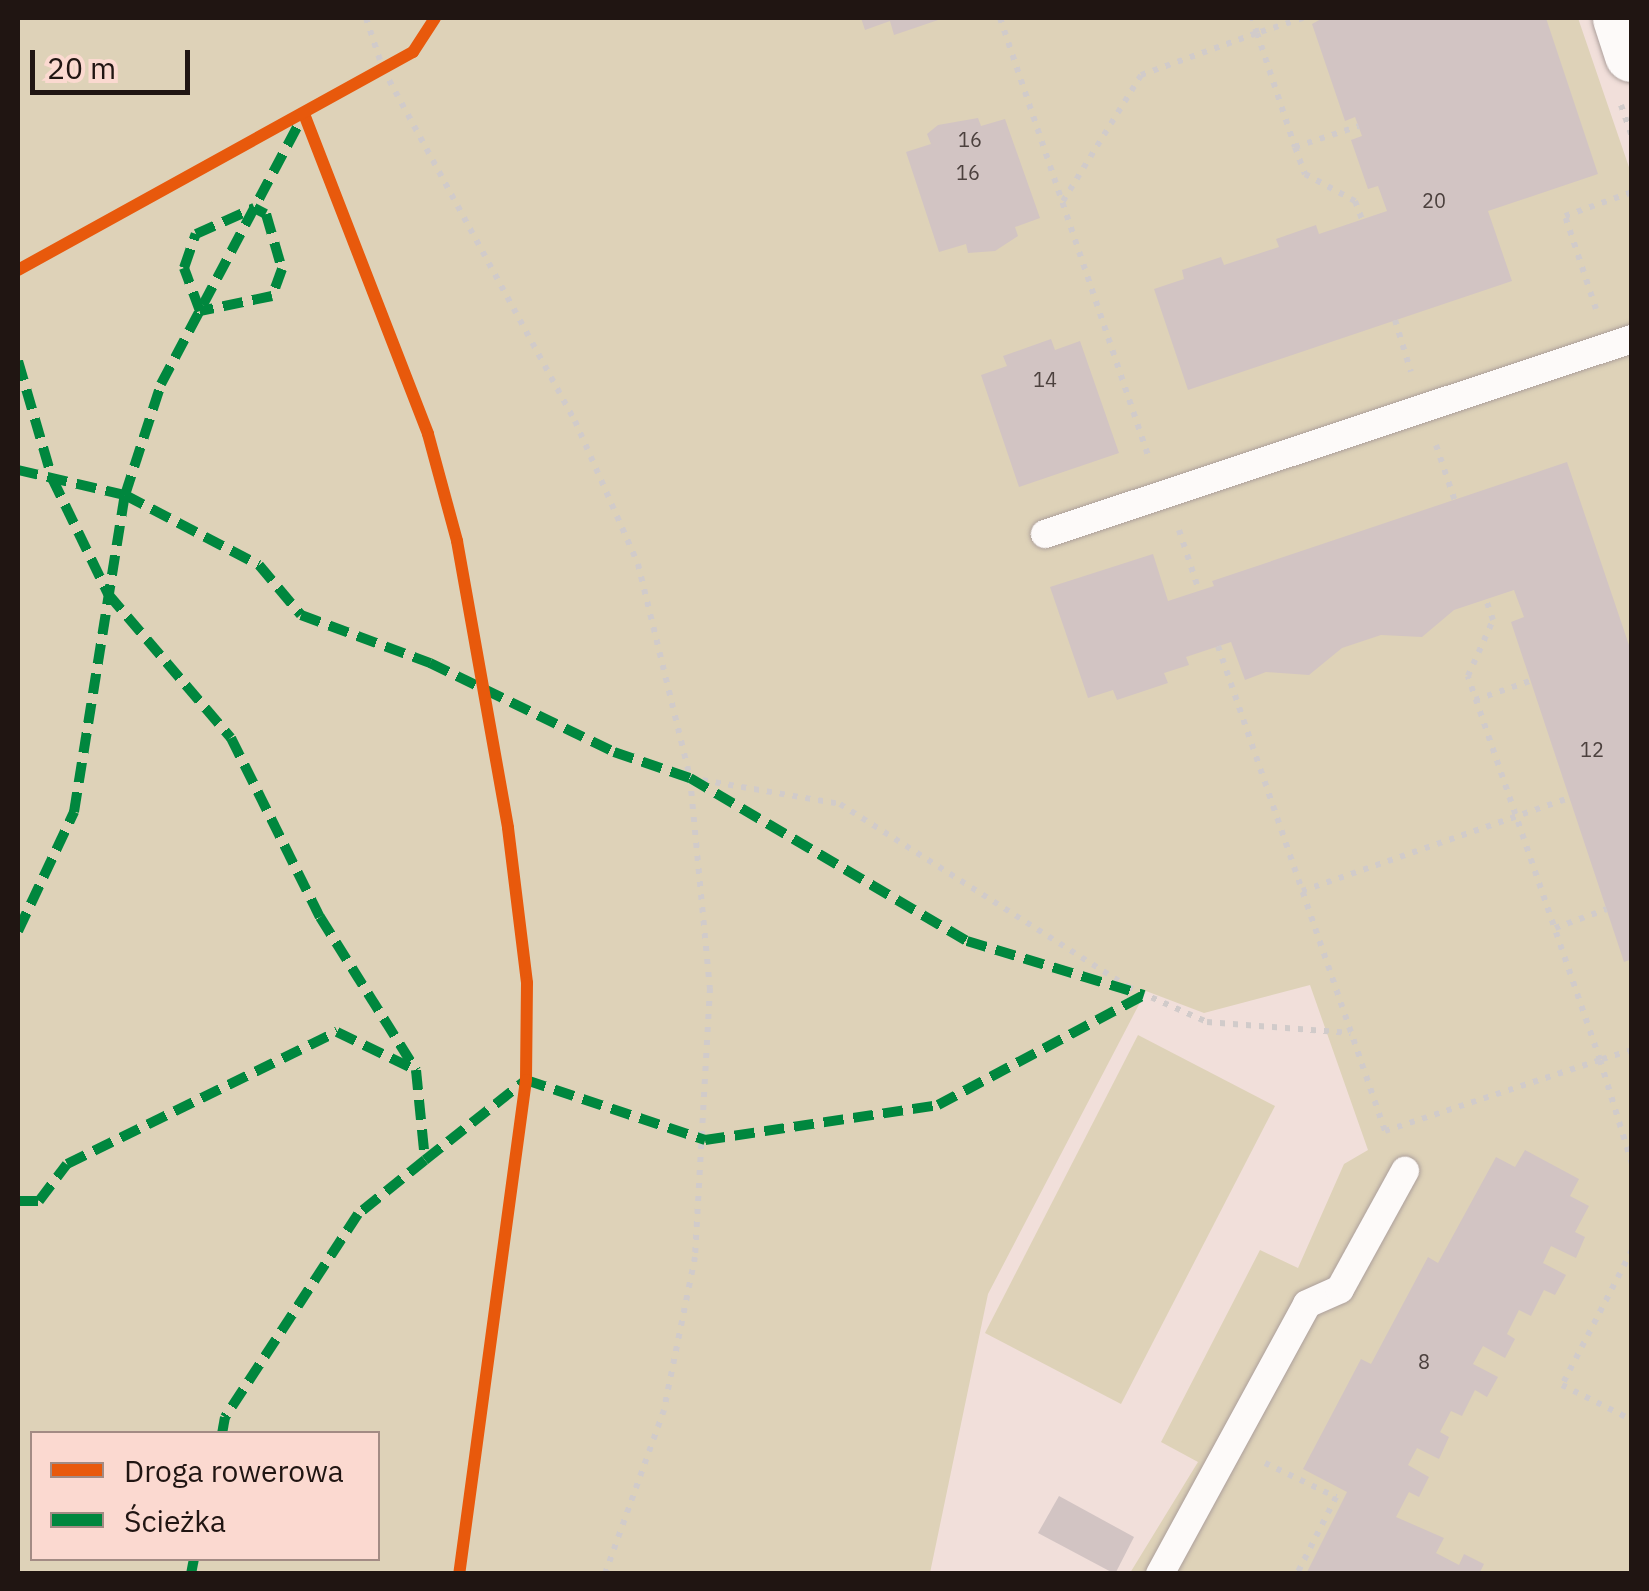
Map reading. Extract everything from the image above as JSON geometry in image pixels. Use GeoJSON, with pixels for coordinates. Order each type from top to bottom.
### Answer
{"type":"FeatureCollection","features":[{"type":"Feature","properties":{"kind":"street"},"geometry":{"type":"LineString","coordinates":[[1620,18],[1632,54]]}},
{"type":"Feature","properties":{"kind":"lane"},"geometry":{"type":"LineString","coordinates":[[1045,534],[1632,339]]}},
{"type":"Feature","properties":{"kind":"lane"},"geometry":{"type":"LineString","coordinates":[[1160,1574],[1307,1304],[1340,1289],[1405,1172]]}},
{"type":"Feature","properties":{"kind":"path"},"geometry":{"type":"LineString","coordinates":[[366,18],[383,68],[575,421],[638,564],[690,778],[710,988],[701,1201],[664,1410],[605,1574]]}},
{"type":"Feature","properties":{"kind":"path"},"geometry":{"type":"LineString","coordinates":[[1000,18],[1199,591]]}},
{"type":"Feature","properties":{"kind":"path"},"geometry":{"type":"LineString","coordinates":[[1252,18],[1304,174],[1354,201],[1362,219]]}},
{"type":"Feature","properties":{"kind":"path"},"geometry":{"type":"LineString","coordinates":[[1062,202],[1141,75],[1303,18]]}},
{"type":"Feature","properties":{"kind":"path"},"geometry":{"type":"LineString","coordinates":[[367,78],[398,60]]}},
{"type":"Feature","properties":{"kind":"path"},"geometry":{"type":"LineString","coordinates":[[1295,147],[1359,126]]}},
{"type":"Feature","properties":{"kind":"path"},"geometry":{"type":"LineString","coordinates":[[1600,320],[1565,216],[1632,192]]}},
{"type":"Feature","properties":{"kind":"path"},"geometry":{"type":"LineString","coordinates":[[1486,600],[1493,620],[1468,676],[1632,1164]]}},
{"type":"Feature","properties":{"kind":"path"},"geometry":{"type":"LineString","coordinates":[[1218,646],[1385,1132],[1632,1050]]}},
{"type":"Feature","properties":{"kind":"path"},"geometry":{"type":"LineString","coordinates":[[1476,700],[1530,681]]}},
{"type":"Feature","properties":{"kind":"path"},"geometry":{"type":"LineString","coordinates":[[690,778],[840,804],[1128,988],[1207,1022],[1351,1034]]}},
{"type":"Feature","properties":{"kind":"path"},"geometry":{"type":"LineString","coordinates":[[1302,891],[1570,798]]}},
{"type":"Feature","properties":{"kind":"path"},"geometry":{"type":"LineString","coordinates":[[1555,928],[1607,910]]}},
{"type":"Feature","properties":{"kind":"path"},"geometry":{"type":"LineString","coordinates":[[1632,1250],[1562,1384],[1632,1420]]}},
{"type":"Feature","properties":{"kind":"path"},"geometry":{"type":"LineString","coordinates":[[1250,1467],[1274,1463],[1336,1498],[1297,1574]]}},
{"type":"Feature","properties":{"kind":"shaded area"},"geometry":{"type":"Polygon","coordinates":[[[18,18],[1578,18],[1632,176],[1631,1573],[1130,1573],[1198,1462],[1161,1442],[1260,1250],[1298,1268],[1344,1164],[1368,1150],[1310,985],[1204,1013],[1146,991],[988,1294],[930,1573],[18,1573],[18,18]]]}},
{"type":"Feature","properties":{"kind":"shaded area"},"geometry":{"type":"Polygon","coordinates":[[[1138,1035],[1275,1106],[1121,1404],[985,1333],[1138,1035]]]}},
{"type":"Feature","properties":{"kind":"building"},"geometry":{"type":"Polygon","coordinates":[[[861,18],[944,18],[894,35],[890,21],[865,30],[861,18]]]}},
{"type":"Feature","properties":{"kind":"building"},"geometry":{"type":"Polygon","coordinates":[[[1323,18],[1546,18],[1598,174],[1488,211],[1512,281],[1188,390],[1154,289],[1184,279],[1182,270],[1221,257],[1224,265],[1279,247],[1276,239],[1316,225],[1319,234],[1387,211],[1378,186],[1368,189],[1351,140],[1362,136],[1355,117],[1345,121],[1312,24],[1323,18]]]}},
{"type":"Feature","properties":{"kind":"building"},"geometry":{"type":"Polygon","coordinates":[[[978,118],[981,126],[1005,119],[1040,218],[1015,227],[1018,236],[995,251],[968,253],[966,244],[939,252],[906,152],[931,144],[927,134],[938,125],[978,118]]]}},
{"type":"Feature","properties":{"kind":"building"},"geometry":{"type":"Polygon","coordinates":[[[1051,339],[1055,350],[1080,341],[1119,453],[1019,487],[981,375],[1007,366],[1003,356],[1051,339]]]}},
{"type":"Feature","properties":{"kind":"building"},"geometry":{"type":"Polygon","coordinates":[[[1567,462],[1632,654],[1632,959],[1624,962],[1511,622],[1524,617],[1514,590],[1454,610],[1422,637],[1381,635],[1342,648],[1309,675],[1266,672],[1245,680],[1231,642],[1186,657],[1189,665],[1164,673],[1168,683],[1117,700],[1113,690],[1088,698],[1050,587],[1153,554],[1168,601],[1214,586],[1212,581],[1567,462]]]}},
{"type":"Feature","properties":{"kind":"building"},"geometry":{"type":"Polygon","coordinates":[[[1525,1150],[1579,1179],[1570,1196],[1589,1206],[1575,1232],[1585,1237],[1576,1258],[1551,1246],[1543,1263],[1566,1275],[1555,1295],[1544,1290],[1531,1316],[1519,1310],[1507,1334],[1515,1339],[1505,1358],[1483,1346],[1473,1364],[1498,1377],[1487,1397],[1475,1390],[1462,1416],[1451,1411],[1440,1432],[1449,1437],[1439,1459],[1417,1448],[1408,1465],[1429,1477],[1419,1497],[1409,1492],[1396,1517],[1444,1538],[1436,1553],[1459,1565],[1464,1554],[1484,1564],[1479,1574],[1306,1574],[1347,1492],[1303,1469],[1361,1359],[1371,1364],[1428,1257],[1438,1263],[1496,1157],[1515,1167],[1525,1150]]]}},
{"type":"Feature","properties":{"kind":"building"},"geometry":{"type":"Polygon","coordinates":[[[1059,1496],[1134,1537],[1115,1574],[1038,1533],[1059,1496]]]}},
{"type":"Feature","properties":{"kind":"marked path"},"geometry":{"type":"LineString","coordinates":[[18,931],[74,812],[125,495],[161,384],[304,114]]}},
{"type":"Feature","properties":{"kind":"marked path"},"geometry":{"type":"LineString","coordinates":[[254,208],[266,214],[282,269],[272,296],[200,311],[184,268],[196,234],[254,208]]}},
{"type":"Feature","properties":{"kind":"marked path"},"geometry":{"type":"LineString","coordinates":[[18,361],[52,478],[108,594],[231,738],[320,917],[416,1070],[425,1160],[358,1214],[225,1417],[223,1431]]}},
{"type":"Feature","properties":{"kind":"marked path"},"geometry":{"type":"LineString","coordinates":[[18,470],[125,495],[259,565],[301,615],[430,663],[614,752],[690,778],[967,941],[1144,995]]}},
{"type":"Feature","properties":{"kind":"marked path"},"geometry":{"type":"LineString","coordinates":[[425,1160],[526,1080],[705,1140],[938,1105],[1144,995]]}},
{"type":"Feature","properties":{"kind":"marked path"},"geometry":{"type":"LineString","coordinates":[[18,1201],[39,1201],[67,1164],[337,1032],[416,1070]]}},
{"type":"Feature","properties":{"kind":"marked path"},"geometry":{"type":"LineString","coordinates":[[191,1574],[193,1561]]}},
{"type":"Feature","properties":{"kind":"cycle path"},"geometry":{"type":"LineString","coordinates":[[18,270],[413,52],[435,18]]}},
{"type":"Feature","properties":{"kind":"cycle path"},"geometry":{"type":"LineString","coordinates":[[304,114],[428,434],[457,541],[508,828],[527,983],[526,1080],[459,1574]]}}]}
